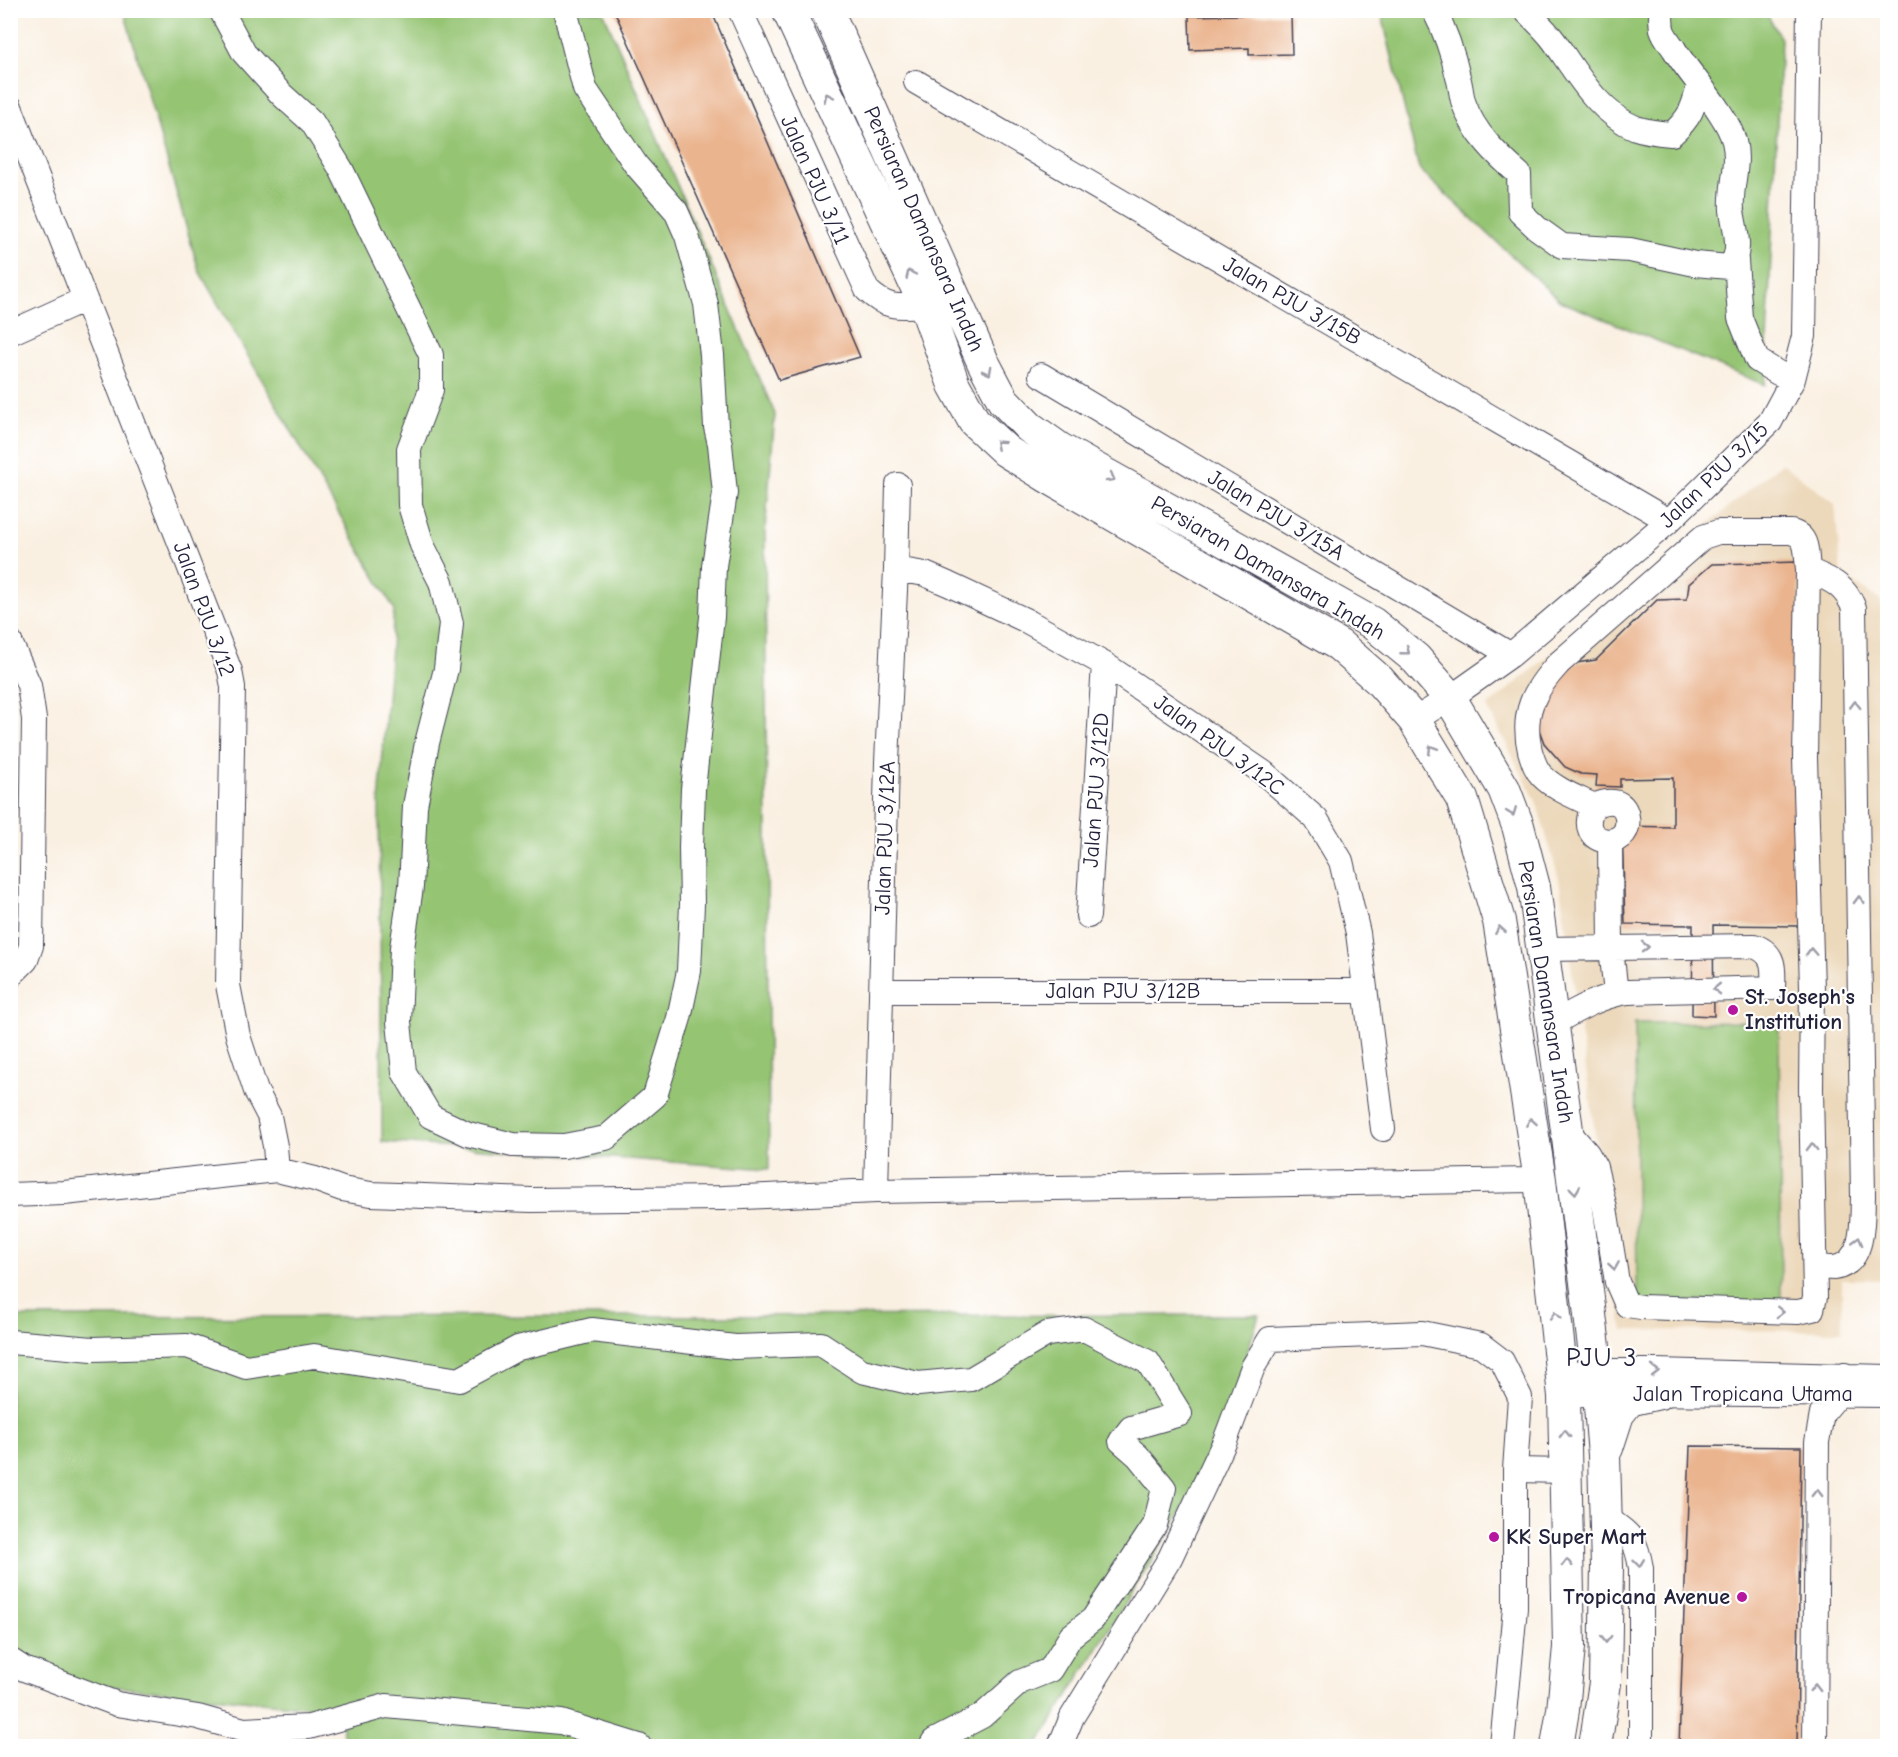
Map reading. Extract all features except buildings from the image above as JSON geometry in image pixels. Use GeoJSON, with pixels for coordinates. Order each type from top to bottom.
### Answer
{"type":"FeatureCollection","features":[{"type":"Feature","properties":{"kind":"main road","name":"Persiaran Damansara Indah"},"geometry":{"type":"LineString","coordinates":[[788,10],[925,305],[954,385],[974,421],[1006,451],[1339,645],[1379,680],[1414,720],[1462,799],[1499,921],[1540,1180],[1563,1385],[1569,1647],[1557,1746]]}},
{"type":"Feature","properties":{"kind":"main road","name":"Persiaran Damansara Indah"},"geometry":{"type":"LineString","coordinates":[[827,10],[983,362],[1003,400],[1029,427],[1060,449],[1372,623],[1416,659],[1450,698],[1504,789],[1518,826],[1534,887],[1568,1130],[1598,1383],[1606,1518],[1605,1683],[1595,1746]]}},
{"type":"Feature","properties":{"kind":"main road"},"geometry":{"type":"LineString","coordinates":[[1604,1455],[1618,1414],[1629,1400],[1660,1393]]}},
{"type":"Feature","properties":{"kind":"street"},"geometry":{"type":"LineString","coordinates":[[221,10],[244,53],[282,95],[312,122],[335,159],[431,355],[431,390],[409,449],[410,504],[422,545],[441,582],[451,623],[446,669],[427,743],[416,806],[411,887],[402,948],[399,1022],[404,1072],[430,1116],[468,1134],[513,1145],[564,1146],[606,1138],[655,1096],[679,1018],[689,971],[693,789],[712,617],[714,566],[725,493],[716,427],[712,355],[706,304],[687,236],[676,211],[636,165],[585,89],[565,10]]}},
{"type":"Feature","properties":{"kind":"street","name":"Jalan PJU 3/11"},"geometry":{"type":"LineString","coordinates":[[740,10],[820,191],[867,290],[879,302],[892,306],[925,305]]}},
{"type":"Feature","properties":{"kind":"street"},"geometry":{"type":"LineString","coordinates":[[1434,10],[1443,27],[1458,75],[1464,104],[1475,127],[1496,153],[1519,174],[1520,212],[1536,228],[1562,246],[1630,250],[1703,265],[1730,267],[1736,260]]}},
{"type":"Feature","properties":{"kind":"street"},"geometry":{"type":"LineString","coordinates":[[1525,10],[1552,39],[1579,77],[1608,111],[1635,128],[1672,134],[1686,122],[1693,111],[1699,86]]}},
{"type":"Feature","properties":{"kind":"street"},"geometry":{"type":"LineString","coordinates":[[1661,10],[1662,30],[1721,116],[1734,140],[1737,166],[1732,184],[1732,210],[1737,244],[1740,318],[1757,360],[1793,379]]}},
{"type":"Feature","properties":{"kind":"street","name":"Jalan PJU 3/15"},"geometry":{"type":"LineString","coordinates":[[1414,720],[1511,655],[1669,521],[1770,422],[1793,379],[1804,336],[1809,10]]}},
{"type":"Feature","properties":{"kind":"street","name":"Jalan PJU 3/15B"},"geometry":{"type":"LineString","coordinates":[[916,82],[1669,521]]}},
{"type":"Feature","properties":{"kind":"street","name":"Jalan PJU 3/12"},"geometry":{"type":"LineString","coordinates":[[10,106],[20,157],[85,299],[230,671],[232,687],[228,986],[238,1036],[256,1091],[269,1116],[277,1170]]}},
{"type":"Feature","properties":{"kind":"street"},"geometry":{"type":"LineString","coordinates":[[10,333],[85,299]]}},
{"type":"Feature","properties":{"kind":"street","name":"Jalan PJU 3/15A"},"geometry":{"type":"LineString","coordinates":[[1041,375],[1511,655]]}},
{"type":"Feature","properties":{"kind":"street","name":"Jalan PJU 3/12A"},"geometry":{"type":"LineString","coordinates":[[876,1191],[887,762],[898,485]]}},
{"type":"Feature","properties":{"kind":"street"},"geometry":{"type":"LineString","coordinates":[[1568,1130],[1595,1167],[1605,1208],[1617,1282],[1627,1305],[1798,1312],[1812,1309],[1815,1298],[1815,1266],[1811,1089],[1812,988],[1805,758],[1808,570],[1805,542],[1798,533],[1718,532],[1703,537],[1559,663],[1543,680],[1532,700],[1527,721],[1528,743],[1533,763],[1541,775],[1564,792],[1594,806]]}},
{"type":"Feature","properties":{"kind":"street","name":"Jalan PJU 3/12C"},"geometry":{"type":"LineString","coordinates":[[896,569],[925,574],[948,584],[1025,620],[1104,664],[1264,773],[1316,819],[1341,861],[1358,933],[1383,1129]]}},
{"type":"Feature","properties":{"kind":"street"},"geometry":{"type":"LineString","coordinates":[[1808,570],[1834,581],[1848,594],[1854,608],[1863,1196],[1860,1243],[1849,1261],[1834,1268],[1815,1266]]}},
{"type":"Feature","properties":{"kind":"street"},"geometry":{"type":"LineString","coordinates":[[10,642],[29,685],[34,719],[30,946],[26,960],[10,976]]}},
{"type":"Feature","properties":{"kind":"street","name":"Jalan PJU 3/12D"},"geometry":{"type":"LineString","coordinates":[[1088,916],[1104,664]]}},
{"type":"Feature","properties":{"kind":"street"},"geometry":{"type":"LineString","coordinates":[[1606,800],[1618,803],[1627,813],[1628,825],[1622,836],[1610,842],[1598,839],[1589,830],[1587,817],[1594,806],[1606,800]]}},
{"type":"Feature","properties":{"kind":"street"},"geometry":{"type":"LineString","coordinates":[[1610,842],[1611,948],[1616,994]]}},
{"type":"Feature","properties":{"kind":"street"},"geometry":{"type":"LineString","coordinates":[[1543,949],[1754,946],[1763,949],[1769,955],[1773,966],[1773,988]]}},
{"type":"Feature","properties":{"kind":"street"},"geometry":{"type":"LineString","coordinates":[[1554,1023],[1582,1007],[1616,994],[1628,992],[1812,988]]}},
{"type":"Feature","properties":{"kind":"street","name":"Jalan PJU 3/12B"},"geometry":{"type":"LineString","coordinates":[[881,991],[1365,991]]}},
{"type":"Feature","properties":{"kind":"street"},"geometry":{"type":"LineString","coordinates":[[10,1195],[64,1193],[277,1170],[315,1179],[342,1189],[371,1194],[531,1200],[723,1198],[876,1191],[1540,1180]]}},
{"type":"Feature","properties":{"kind":"street"},"geometry":{"type":"LineString","coordinates":[[10,1342],[93,1349],[187,1346],[246,1367],[314,1356],[459,1380],[518,1348],[591,1330],[735,1347],[821,1344],[862,1371],[918,1384],[971,1379],[1047,1334],[1084,1329],[1148,1362],[1180,1414],[1131,1428],[1121,1441],[1138,1456],[1164,1488],[1155,1525],[1093,1619],[1071,1636],[1050,1670],[1020,1682],[982,1716],[934,1741],[931,1746]]}},
{"type":"Feature","properties":{"kind":"street"},"geometry":{"type":"LineString","coordinates":[[1060,1746],[1071,1716],[1170,1558],[1225,1441],[1252,1367],[1270,1339],[1422,1333],[1481,1345],[1502,1361],[1520,1397],[1515,1470],[1515,1608],[1502,1746]]}},
{"type":"Feature","properties":{"kind":"street","name":"Jalan Tropicana Utama"},"geometry":{"type":"LineString","coordinates":[[1598,1383],[1660,1393],[1790,1394],[1887,1377]]}},
{"type":"Feature","properties":{"kind":"street"},"geometry":{"type":"LineString","coordinates":[[1563,1385],[1598,1383]]}},
{"type":"Feature","properties":{"kind":"street","name":"Jalan Tropicana Utama"},"geometry":{"type":"LineString","coordinates":[[1598,1383],[1842,1385],[1887,1395]]}},
{"type":"Feature","properties":{"kind":"street"},"geometry":{"type":"LineString","coordinates":[[1815,1746],[1817,1442],[1822,1413],[1842,1385]]}},
{"type":"Feature","properties":{"kind":"street"},"geometry":{"type":"LineString","coordinates":[[1790,1394],[1809,1419],[1817,1442]]}},
{"type":"Feature","properties":{"kind":"street"},"geometry":{"type":"LineString","coordinates":[[1515,1470],[1565,1471]]}},
{"type":"Feature","properties":{"kind":"street"},"geometry":{"type":"LineString","coordinates":[[1606,1518],[1628,1533],[1637,1546],[1641,1568],[1641,1746]]}},
{"type":"Feature","properties":{"kind":"street"},"geometry":{"type":"LineString","coordinates":[[10,1660],[24,1669],[117,1704],[198,1718],[244,1730],[309,1727],[386,1706],[561,1722],[639,1746]]}},
{"type":"Feature","properties":{"kind":"shaded area","name":"St. Joseph's Institution"},"geometry":{"type":"Polygon","coordinates":[[[1782,463],[1835,504],[1841,574],[1881,601],[1888,796],[1887,1280],[1842,1279],[1842,1331],[1623,1330],[1559,879],[1536,801],[1487,707],[1782,463]]]}},
{"type":"Feature","properties":{"kind":"green space"},"geometry":{"type":"Polygon","coordinates":[[[124,11],[603,11],[775,414],[765,532],[769,1169],[382,1142],[379,803],[394,609],[199,271],[124,11]]]}},
{"type":"Feature","properties":{"kind":"green space"},"geometry":{"type":"Polygon","coordinates":[[[1381,11],[1765,11],[1781,39],[1765,385],[1560,301],[1419,169],[1381,11]]]}},
{"type":"Feature","properties":{"kind":"green space"},"geometry":{"type":"Polygon","coordinates":[[[1779,1022],[1781,1301],[1637,1302],[1635,1023],[1779,1022]]]}},
{"type":"Feature","properties":{"kind":"green space"},"geometry":{"type":"Polygon","coordinates":[[[1259,1315],[1215,1457],[1037,1746],[345,1746],[339,1710],[11,1676],[10,1317],[1259,1315]]]}},
{"type":"Feature","properties":{"kind":"place","name":"St. Joseph's Institution"},"geometry":{"type":"Point","coordinates":[1733,1010]}},
{"type":"Feature","properties":{"kind":"place","name":"KK Super Mart"},"geometry":{"type":"Point","coordinates":[1494,1537]}},
{"type":"Feature","properties":{"kind":"place","name":"Tropicana Avenue"},"geometry":{"type":"Point","coordinates":[1742,1597]}},
{"type":"Feature","properties":{"kind":"district","name":"PJU 3"},"geometry":{"type":"Point","coordinates":[1602,1358]}}]}
